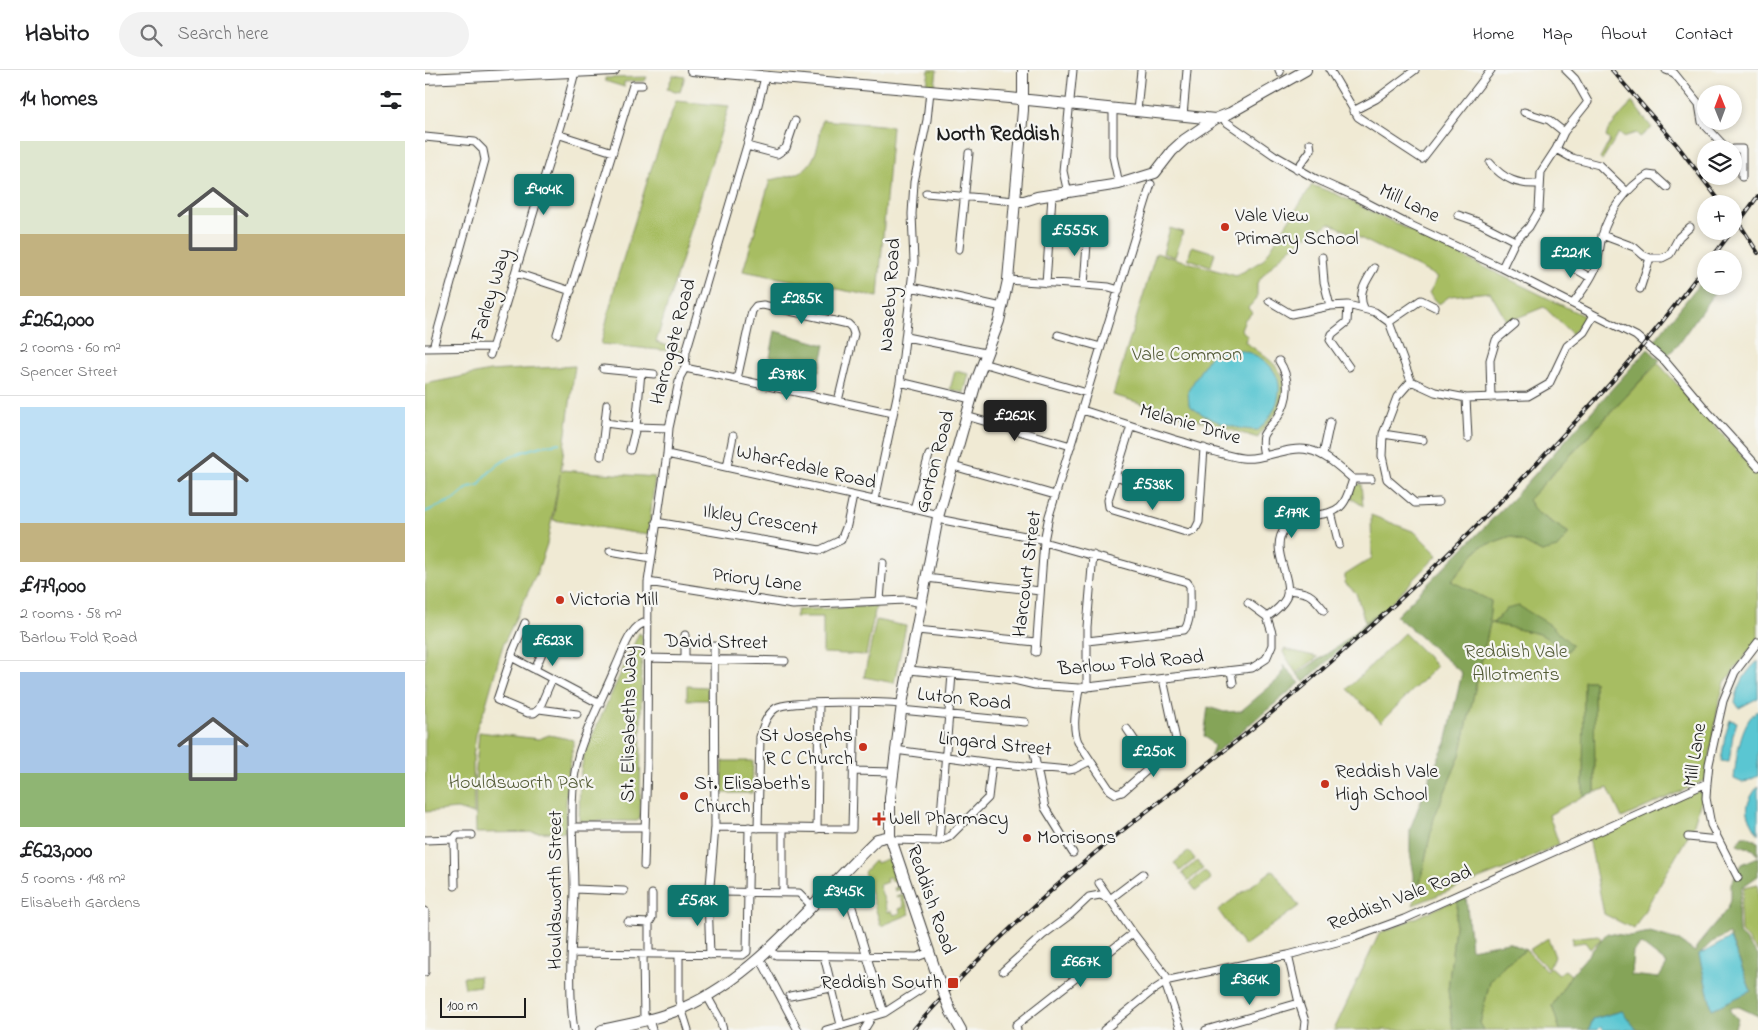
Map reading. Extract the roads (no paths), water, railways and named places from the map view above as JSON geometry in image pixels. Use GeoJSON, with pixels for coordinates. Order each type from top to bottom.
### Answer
{"type":"FeatureCollection","features":[{"type":"Feature","properties":{"kind":"main road"},"geometry":{"type":"LineString","coordinates":[[425,79],[614,70]]}},
{"type":"Feature","properties":{"kind":"main road"},"geometry":{"type":"LineString","coordinates":[[692,70],[1219,118]]}},
{"type":"Feature","properties":{"kind":"main road","name":"Gorton Road"},"geometry":{"type":"LineString","coordinates":[[891,839],[890,821],[895,750],[926,578],[939,517],[966,416],[984,358],[1003,307],[1008,280],[1024,100],[1023,70]]}},
{"type":"Feature","properties":{"kind":"main road"},"geometry":{"type":"LineString","coordinates":[[1015,196],[1022,201],[1119,184],[1155,173],[1172,152],[1198,130],[1306,70]]}},
{"type":"Feature","properties":{"kind":"main road"},"geometry":{"type":"LineString","coordinates":[[1194,117],[1198,123],[1198,130]]}},
{"type":"Feature","properties":{"kind":"main road"},"geometry":{"type":"LineString","coordinates":[[866,849],[890,821]]}},
{"type":"Feature","properties":{"kind":"main road"},"geometry":{"type":"LineString","coordinates":[[602,1030],[682,1009],[707,996],[760,958],[877,839],[891,839]]}},
{"type":"Feature","properties":{"kind":"main road","name":"Reddish Road"},"geometry":{"type":"LineString","coordinates":[[891,839],[940,984],[952,1015],[961,1030]]}},
{"type":"Feature","properties":{"kind":"street"},"geometry":{"type":"LineString","coordinates":[[1068,193],[1063,171],[1073,70]]}},
{"type":"Feature","properties":{"kind":"street"},"geometry":{"type":"LineString","coordinates":[[1137,112],[1141,70]]}},
{"type":"Feature","properties":{"kind":"street"},"geometry":{"type":"LineString","coordinates":[[1183,116],[1187,70]]}},
{"type":"Feature","properties":{"kind":"street"},"geometry":{"type":"LineString","coordinates":[[1331,70],[1358,117],[1422,159],[1491,70]]}},
{"type":"Feature","properties":{"kind":"street"},"geometry":{"type":"LineString","coordinates":[[1353,111],[1376,99],[1415,70]]}},
{"type":"Feature","properties":{"kind":"street"},"geometry":{"type":"LineString","coordinates":[[1503,268],[1515,241],[1529,227],[1539,210],[1541,172],[1556,149],[1564,132],[1588,102],[1575,79],[1566,70]]}},
{"type":"Feature","properties":{"kind":"street"},"geometry":{"type":"LineString","coordinates":[[1667,70],[1674,73],[1699,104],[1702,122],[1719,140]]}},
{"type":"Feature","properties":{"kind":"street","name":"Farley Way"},"geometry":{"type":"LineString","coordinates":[[490,355],[576,71]]}},
{"type":"Feature","properties":{"kind":"street","name":"Harrogate Road"},"geometry":{"type":"LineString","coordinates":[[648,622],[648,582],[667,454],[669,428],[680,377],[685,368],[686,352],[747,146],[765,77]]}},
{"type":"Feature","properties":{"kind":"street"},"geometry":{"type":"LineString","coordinates":[[557,334],[613,152],[630,85],[641,85]]}},
{"type":"Feature","properties":{"kind":"street","name":"Naseby Road"},"geometry":{"type":"LineString","coordinates":[[875,500],[900,382],[906,337],[914,252],[912,202],[915,177],[927,120],[929,92]]}},
{"type":"Feature","properties":{"kind":"street"},"geometry":{"type":"LineString","coordinates":[[1113,109],[1113,156],[1119,184]]}},
{"type":"Feature","properties":{"kind":"street"},"geometry":{"type":"LineString","coordinates":[[1524,112],[1549,120],[1564,132]]}},
{"type":"Feature","properties":{"kind":"street","name":"Mill Lane"},"geometry":{"type":"LineString","coordinates":[[1219,118],[1297,169],[1503,268],[1636,336],[1665,361],[1758,467]]}},
{"type":"Feature","properties":{"kind":"street"},"geometry":{"type":"LineString","coordinates":[[747,146],[777,154],[786,148],[795,121]]}},
{"type":"Feature","properties":{"kind":"street"},"geometry":{"type":"LineString","coordinates":[[557,134],[613,152]]}},
{"type":"Feature","properties":{"kind":"street"},"geometry":{"type":"LineString","coordinates":[[425,137],[475,142],[483,150],[485,160],[429,348],[493,347]]}},
{"type":"Feature","properties":{"kind":"street"},"geometry":{"type":"LineString","coordinates":[[1297,169],[1311,147],[1320,150]]}},
{"type":"Feature","properties":{"kind":"street"},"geometry":{"type":"LineString","coordinates":[[1556,149],[1572,158],[1599,165],[1626,192]]}},
{"type":"Feature","properties":{"kind":"street"},"geometry":{"type":"LineString","coordinates":[[959,249],[969,152]]}},
{"type":"Feature","properties":{"kind":"street"},"geometry":{"type":"LineString","coordinates":[[1490,163],[1505,177],[1515,183],[1540,184]]}},
{"type":"Feature","properties":{"kind":"street"},"geometry":{"type":"LineString","coordinates":[[1573,304],[1596,265],[1603,235],[1615,209],[1626,192],[1648,175],[1655,176],[1667,187]]}},
{"type":"Feature","properties":{"kind":"street","name":"Harcourt Street"},"geometry":{"type":"LineString","coordinates":[[1036,652],[1044,541],[1049,516],[1151,184]]}},
{"type":"Feature","properties":{"kind":"street"},"geometry":{"type":"LineString","coordinates":[[926,193],[964,197],[1015,196]]}},
{"type":"Feature","properties":{"kind":"street"},"geometry":{"type":"LineString","coordinates":[[1046,283],[1052,196]]}},
{"type":"Feature","properties":{"kind":"street"},"geometry":{"type":"LineString","coordinates":[[1457,215],[1478,222],[1515,241]]}},
{"type":"Feature","properties":{"kind":"street"},"geometry":{"type":"LineString","coordinates":[[1603,235],[1634,248],[1643,256],[1662,258],[1670,254],[1679,237],[1690,227]]}},
{"type":"Feature","properties":{"kind":"street"},"geometry":{"type":"LineString","coordinates":[[1085,285],[1088,230]]}},
{"type":"Feature","properties":{"kind":"street"},"geometry":{"type":"LineString","coordinates":[[1322,257],[1323,282],[1329,306]]}},
{"type":"Feature","properties":{"kind":"street"},"geometry":{"type":"LineString","coordinates":[[1640,289],[1650,258]]}},
{"type":"Feature","properties":{"kind":"street"},"geometry":{"type":"LineString","coordinates":[[1564,262],[1589,277]]}},
{"type":"Feature","properties":{"kind":"street"},"geometry":{"type":"LineString","coordinates":[[1364,308],[1361,302],[1361,290],[1374,268]]}},
{"type":"Feature","properties":{"kind":"street"},"geometry":{"type":"LineString","coordinates":[[515,274],[571,290]]}},
{"type":"Feature","properties":{"kind":"street"},"geometry":{"type":"LineString","coordinates":[[1008,280],[1109,287],[1119,290]]}},
{"type":"Feature","properties":{"kind":"street"},"geometry":{"type":"LineString","coordinates":[[911,287],[1003,307]]}},
{"type":"Feature","properties":{"kind":"street"},"geometry":{"type":"LineString","coordinates":[[1389,322],[1421,300],[1435,307]]}},
{"type":"Feature","properties":{"kind":"street"},"geometry":{"type":"LineString","coordinates":[[1269,301],[1291,314],[1329,306],[1348,305],[1375,312],[1389,322],[1411,380],[1435,392],[1466,398],[1528,396],[1549,384],[1567,346],[1584,332],[1594,315]]}},
{"type":"Feature","properties":{"kind":"street"},"geometry":{"type":"LineString","coordinates":[[737,379],[752,311],[756,306],[763,305],[848,324],[852,328],[854,334],[838,401]]}},
{"type":"Feature","properties":{"kind":"street"},"geometry":{"type":"LineString","coordinates":[[1348,305],[1347,322],[1332,334],[1330,340],[1349,367]]}},
{"type":"Feature","properties":{"kind":"street"},"geometry":{"type":"LineString","coordinates":[[1491,398],[1490,360],[1496,340],[1515,324]]}},
{"type":"Feature","properties":{"kind":"street"},"geometry":{"type":"LineString","coordinates":[[1058,336],[1101,348]]}},
{"type":"Feature","properties":{"kind":"street"},"geometry":{"type":"LineString","coordinates":[[906,337],[984,358],[1087,393]]}},
{"type":"Feature","properties":{"kind":"street"},"geometry":{"type":"LineString","coordinates":[[1264,456],[1264,435],[1277,418],[1287,397],[1287,376],[1279,361]]}},
{"type":"Feature","properties":{"kind":"street"},"geometry":{"type":"LineString","coordinates":[[685,368],[893,413]]}},
{"type":"Feature","properties":{"kind":"street"},"geometry":{"type":"LineString","coordinates":[[603,369],[654,374]]}},
{"type":"Feature","properties":{"kind":"street"},"geometry":{"type":"LineString","coordinates":[[630,450],[636,427],[641,372]]}},
{"type":"Feature","properties":{"kind":"street"},"geometry":{"type":"LineString","coordinates":[[1411,380],[1397,397],[1383,434],[1382,456],[1387,479],[1415,503],[1439,502]]}},
{"type":"Feature","properties":{"kind":"street"},"geometry":{"type":"LineString","coordinates":[[900,382],[971,399]]}},
{"type":"Feature","properties":{"kind":"street"},"geometry":{"type":"LineString","coordinates":[[1466,398],[1468,438]]}},
{"type":"Feature","properties":{"kind":"street"},"geometry":{"type":"LineString","coordinates":[[601,456],[607,404]]}},
{"type":"Feature","properties":{"kind":"street","name":"Melanie Drive"},"geometry":{"type":"LineString","coordinates":[[1082,410],[1204,448],[1243,458],[1253,459],[1292,450],[1309,450],[1338,465],[1353,479]]}},
{"type":"Feature","properties":{"kind":"street"},"geometry":{"type":"LineString","coordinates":[[966,416],[1071,446]]}},
{"type":"Feature","properties":{"kind":"street"},"geometry":{"type":"LineString","coordinates":[[1323,456],[1330,422]]}},
{"type":"Feature","properties":{"kind":"street"},"geometry":{"type":"LineString","coordinates":[[605,423],[636,427],[669,428]]}},
{"type":"Feature","properties":{"kind":"street"},"geometry":{"type":"LineString","coordinates":[[1131,426],[1108,500],[1111,509],[1170,527],[1191,532],[1199,525],[1204,448]]}},
{"type":"Feature","properties":{"kind":"street"},"geometry":{"type":"LineString","coordinates":[[1383,434],[1423,440]]}},
{"type":"Feature","properties":{"kind":"street"},"geometry":{"type":"LineString","coordinates":[[727,467],[733,436]]}},
{"type":"Feature","properties":{"kind":"street","name":"Wharfedale Road"},"geometry":{"type":"LineString","coordinates":[[667,454],[914,509],[943,520],[1044,541],[1187,582],[1190,586],[1187,627],[1183,630],[1087,641]]}},
{"type":"Feature","properties":{"kind":"street"},"geometry":{"type":"LineString","coordinates":[[914,509],[929,455]]}},
{"type":"Feature","properties":{"kind":"street"},"geometry":{"type":"LineString","coordinates":[[953,466],[1055,495]]}},
{"type":"Feature","properties":{"kind":"street"},"geometry":{"type":"LineString","coordinates":[[1115,476],[1147,486]]}},
{"type":"Feature","properties":{"kind":"street"},"geometry":{"type":"LineString","coordinates":[[1248,603],[1267,618],[1286,598],[1287,590],[1279,556],[1283,532],[1293,520],[1331,512],[1340,507],[1353,479],[1371,479]]}},
{"type":"Feature","properties":{"kind":"street","name":"Ilkley Crescent"},"geometry":{"type":"LineString","coordinates":[[656,522],[820,550],[841,540],[847,525],[853,496]]}},
{"type":"Feature","properties":{"kind":"street"},"geometry":{"type":"LineString","coordinates":[[1331,512],[1339,544]]}},
{"type":"Feature","properties":{"kind":"street"},"geometry":{"type":"LineString","coordinates":[[610,551],[651,558]]}},
{"type":"Feature","properties":{"kind":"street"},"geometry":{"type":"LineString","coordinates":[[1087,688],[1087,641],[1093,555]]}},
{"type":"Feature","properties":{"kind":"street"},"geometry":{"type":"LineString","coordinates":[[880,600],[883,563]]}},
{"type":"Feature","properties":{"kind":"street"},"geometry":{"type":"LineString","coordinates":[[926,578],[1040,591]]}},
{"type":"Feature","properties":{"kind":"street","name":"Priory Lane"},"geometry":{"type":"LineString","coordinates":[[648,582],[793,605],[880,600],[906,600],[922,603]]}},
{"type":"Feature","properties":{"kind":"street"},"geometry":{"type":"LineString","coordinates":[[1287,590],[1306,592],[1324,610]]}},
{"type":"Feature","properties":{"kind":"street","name":"Barlow Fold Road"},"geometry":{"type":"LineString","coordinates":[[909,670],[1014,680],[1035,685],[1087,688],[1252,668],[1266,659],[1273,645],[1272,633],[1267,618]]}},
{"type":"Feature","properties":{"kind":"street","name":"St. Elisabeths Way"},"geometry":{"type":"LineString","coordinates":[[644,866],[648,622]]}},
{"type":"Feature","properties":{"kind":"street","name":"Houldsworth Street"},"geometry":{"type":"LineString","coordinates":[[574,1030],[571,1002],[574,889],[573,788],[579,753],[633,632],[641,623],[648,622]]}},
{"type":"Feature","properties":{"kind":"street"},"geometry":{"type":"LineString","coordinates":[[525,623],[512,654],[497,700],[529,713],[534,713],[539,708],[551,678]]}},
{"type":"Feature","properties":{"kind":"street"},"geometry":{"type":"LineString","coordinates":[[917,630],[1036,642]]}},
{"type":"Feature","properties":{"kind":"street"},"geometry":{"type":"LineString","coordinates":[[528,634],[546,643],[535,670]]}},
{"type":"Feature","properties":{"kind":"street"},"geometry":{"type":"LineString","coordinates":[[685,635],[685,659]]}},
{"type":"Feature","properties":{"kind":"street","name":"Mill Lane"},"geometry":{"type":"LineString","coordinates":[[1738,878],[1711,825],[1706,798],[1707,784],[1709,764],[1723,700],[1735,672],[1758,642]]}},
{"type":"Feature","properties":{"kind":"street"},"geometry":{"type":"LineString","coordinates":[[710,886],[715,827],[714,646]]}},
{"type":"Feature","properties":{"kind":"street"},"geometry":{"type":"LineString","coordinates":[[512,654],[513,658],[600,704]]}},
{"type":"Feature","properties":{"kind":"street","name":"David Street"},"geometry":{"type":"LineString","coordinates":[[647,658],[785,661]]}},
{"type":"Feature","properties":{"kind":"street","name":"Barlow Fold Road"},"geometry":{"type":"LineString","coordinates":[[1231,671],[1234,684]]}},
{"type":"Feature","properties":{"kind":"street"},"geometry":{"type":"LineString","coordinates":[[939,841],[952,674]]}},
{"type":"Feature","properties":{"kind":"street"},"geometry":{"type":"LineString","coordinates":[[1079,688],[1075,735],[1110,790],[1116,794],[1122,792],[1177,744],[1163,679]]}},
{"type":"Feature","properties":{"kind":"street"},"geometry":{"type":"LineString","coordinates":[[817,829],[819,703]]}},
{"type":"Feature","properties":{"kind":"street"},"geometry":{"type":"LineString","coordinates":[[715,827],[852,830],[855,703]]}},
{"type":"Feature","properties":{"kind":"street","name":"Luton Road"},"geometry":{"type":"LineString","coordinates":[[758,828],[759,759],[763,725],[773,710],[782,705],[855,703],[902,707],[948,715],[1025,722]]}},
{"type":"Feature","properties":{"kind":"street"},"geometry":{"type":"LineString","coordinates":[[539,708],[577,714]]}},
{"type":"Feature","properties":{"kind":"street"},"geometry":{"type":"LineString","coordinates":[[1127,729],[1152,766]]}},
{"type":"Feature","properties":{"kind":"street"},"geometry":{"type":"LineString","coordinates":[[1028,745],[1033,748],[1045,808],[1073,853]]}},
{"type":"Feature","properties":{"kind":"street","name":"Lingard Street"},"geometry":{"type":"LineString","coordinates":[[895,750],[992,763],[1069,770],[1090,761]]}},
{"type":"Feature","properties":{"kind":"street"},"geometry":{"type":"LineString","coordinates":[[891,839],[939,841],[949,837],[987,798],[992,763]]}},
{"type":"Feature","properties":{"kind":"street"},"geometry":{"type":"LineString","coordinates":[[853,771],[893,772]]}},
{"type":"Feature","properties":{"kind":"street","name":"Reddish Vale Road"},"geometry":{"type":"LineString","coordinates":[[1104,1030],[1167,981],[1288,955],[1352,938],[1404,919],[1707,784]]}},
{"type":"Feature","properties":{"kind":"street"},"geometry":{"type":"LineString","coordinates":[[573,827],[645,827]]}},
{"type":"Feature","properties":{"kind":"street"},"geometry":{"type":"LineString","coordinates":[[572,953],[743,955],[747,952],[749,828]]}},
{"type":"Feature","properties":{"kind":"street"},"geometry":{"type":"LineString","coordinates":[[783,828],[783,892]]}},
{"type":"Feature","properties":{"kind":"street"},"geometry":{"type":"LineString","coordinates":[[425,840],[454,839],[457,836],[472,835]]}},
{"type":"Feature","properties":{"kind":"street"},"geometry":{"type":"LineString","coordinates":[[1689,837],[1719,840]]}},
{"type":"Feature","properties":{"kind":"street"},"geometry":{"type":"LineString","coordinates":[[454,839],[455,886]]}},
{"type":"Feature","properties":{"kind":"street"},"geometry":{"type":"LineString","coordinates":[[842,874],[884,1013]]}},
{"type":"Feature","properties":{"kind":"street"},"geometry":{"type":"LineString","coordinates":[[1110,899],[1143,874]]}},
{"type":"Feature","properties":{"kind":"street"},"geometry":{"type":"LineString","coordinates":[[1099,883],[1167,981],[1181,1030]]}},
{"type":"Feature","properties":{"kind":"street"},"geometry":{"type":"LineString","coordinates":[[574,889],[624,892]]}},
{"type":"Feature","properties":{"kind":"street"},"geometry":{"type":"LineString","coordinates":[[721,892],[799,892],[811,906]]}},
{"type":"Feature","properties":{"kind":"street"},"geometry":{"type":"LineString","coordinates":[[652,894],[652,918],[649,923],[646,954],[646,1020],[652,1030]]}},
{"type":"Feature","properties":{"kind":"street"},"geometry":{"type":"LineString","coordinates":[[1003,971],[1089,897],[1100,895],[1110,899]]}},
{"type":"Feature","properties":{"kind":"street"},"geometry":{"type":"LineString","coordinates":[[708,898],[710,955]]}},
{"type":"Feature","properties":{"kind":"street"},"geometry":{"type":"LineString","coordinates":[[425,911],[425,972]]}},
{"type":"Feature","properties":{"kind":"street"},"geometry":{"type":"LineString","coordinates":[[627,922],[649,923]]}},
{"type":"Feature","properties":{"kind":"street"},"geometry":{"type":"LineString","coordinates":[[1016,1028],[1133,934]]}},
{"type":"Feature","properties":{"kind":"street"},"geometry":{"type":"LineString","coordinates":[[768,950],[776,955],[824,956],[917,957],[930,952]]}},
{"type":"Feature","properties":{"kind":"street"},"geometry":{"type":"LineString","coordinates":[[679,955],[679,1001],[688,1030]]}},
{"type":"Feature","properties":{"kind":"street"},"geometry":{"type":"LineString","coordinates":[[1288,955],[1299,1003],[1305,1020],[1304,1030]]}},
{"type":"Feature","properties":{"kind":"street"},"geometry":{"type":"LineString","coordinates":[[824,956],[841,1025]]}},
{"type":"Feature","properties":{"kind":"street"},"geometry":{"type":"LineString","coordinates":[[760,958],[798,1030]]}},
{"type":"Feature","properties":{"kind":"street"},"geometry":{"type":"LineString","coordinates":[[790,996],[831,988]]}},
{"type":"Feature","properties":{"kind":"street"},"geometry":{"type":"LineString","coordinates":[[826,1030],[884,1013],[921,989]]}},
{"type":"Feature","properties":{"kind":"street"},"geometry":{"type":"LineString","coordinates":[[707,996],[720,1019],[723,1030]]}},
{"type":"Feature","properties":{"kind":"street"},"geometry":{"type":"LineString","coordinates":[[1206,1030],[1299,1003]]}},
{"type":"Feature","properties":{"kind":"street"},"geometry":{"type":"LineString","coordinates":[[864,1030],[872,1017]]}},
{"type":"Feature","properties":{"kind":"water"},"geometry":{"type":"Polygon","coordinates":[[[1229,348],[1250,353],[1260,358],[1275,372],[1279,390],[1278,399],[1270,416],[1258,430],[1240,428],[1213,420],[1189,405],[1188,391],[1207,360],[1213,353],[1229,348]]]}},
{"type":"Feature","properties":{"kind":"water"},"geometry":{"type":"Polygon","coordinates":[[[1758,661],[1758,698],[1739,708],[1735,702],[1740,685],[1749,670],[1758,661]]]}},
{"type":"Feature","properties":{"kind":"water"},"geometry":{"type":"Polygon","coordinates":[[[1758,710],[1758,776],[1743,783],[1734,779],[1740,742],[1747,723],[1758,710]]]}},
{"type":"Feature","properties":{"kind":"water"},"geometry":{"type":"Polygon","coordinates":[[[1730,720],[1737,722],[1729,762],[1721,761],[1730,720]]]}},
{"type":"Feature","properties":{"kind":"water"},"geometry":{"type":"Polygon","coordinates":[[[1758,786],[1758,834],[1750,820],[1747,809],[1750,799],[1758,786]]]}},
{"type":"Feature","properties":{"kind":"water"},"geometry":{"type":"Polygon","coordinates":[[[1730,938],[1751,991],[1712,1009],[1699,955],[1730,938]]]}},
{"type":"Feature","properties":{"kind":"water"},"geometry":{"type":"Polygon","coordinates":[[[1622,1011],[1637,1030],[1604,1030],[1601,1027],[1598,1030],[1589,1030],[1593,1019],[1622,1011]]]}},
{"type":"Feature","properties":{"kind":"waterway"},"geometry":{"type":"LineString","coordinates":[[425,512],[455,499],[469,487],[479,485],[494,468],[514,455],[537,447],[560,443]]}},
{"type":"Feature","properties":{"kind":"railway"},"geometry":{"type":"LineString","coordinates":[[1612,70],[1677,145],[1715,195]]}},
{"type":"Feature","properties":{"kind":"railway"},"geometry":{"type":"LineString","coordinates":[[1742,218],[1758,196]]}},
{"type":"Feature","properties":{"kind":"railway"},"geometry":{"type":"LineString","coordinates":[[1742,228],[1758,253]]}},
{"type":"Feature","properties":{"kind":"railway"},"geometry":{"type":"LineString","coordinates":[[1718,250],[1725,240]]}},
{"type":"Feature","properties":{"kind":"railway"},"geometry":{"type":"LineString","coordinates":[[913,1030],[978,960],[1047,894],[1309,681],[1458,544],[1529,472],[1607,388],[1697,276]]}},
{"type":"Feature","properties":{"kind":"place","name":"Vale View Primary School"},"geometry":{"type":"Point","coordinates":[1225,227]}},
{"type":"Feature","properties":{"kind":"place","name":"Victoria Mill"},"geometry":{"type":"Point","coordinates":[560,600]}},
{"type":"Feature","properties":{"kind":"place","name":"St Josephs R C Church"},"geometry":{"type":"Point","coordinates":[863,747]}},
{"type":"Feature","properties":{"kind":"place","name":"Reddish Vale High School"},"geometry":{"type":"Point","coordinates":[1325,784]}},
{"type":"Feature","properties":{"kind":"place","name":"St. Elisabeth's Church"},"geometry":{"type":"Point","coordinates":[684,796]}},
{"type":"Feature","properties":{"kind":"place","name":"Well Pharmacy"},"geometry":{"type":"Point","coordinates":[879,819]}},
{"type":"Feature","properties":{"kind":"place","name":"Morrisons"},"geometry":{"type":"Point","coordinates":[1027,838]}},
{"type":"Feature","properties":{"kind":"place","name":"Reddish South"},"geometry":{"type":"Point","coordinates":[953,983]}},
{"type":"Feature","properties":{"kind":"district","name":"North Reddish"},"geometry":{"type":"Point","coordinates":[998,135]}},
{"type":"Feature","properties":{"kind":"park label","name":"Vale Common"},"geometry":{"type":"Point","coordinates":[1187,355]}},
{"type":"Feature","properties":{"kind":"park label","name":"Reddish Vale Allotments"},"geometry":{"type":"Point","coordinates":[1516,664]}},
{"type":"Feature","properties":{"kind":"park label","name":"Houldsworth Park"},"geometry":{"type":"Point","coordinates":[521,783]}}]}
